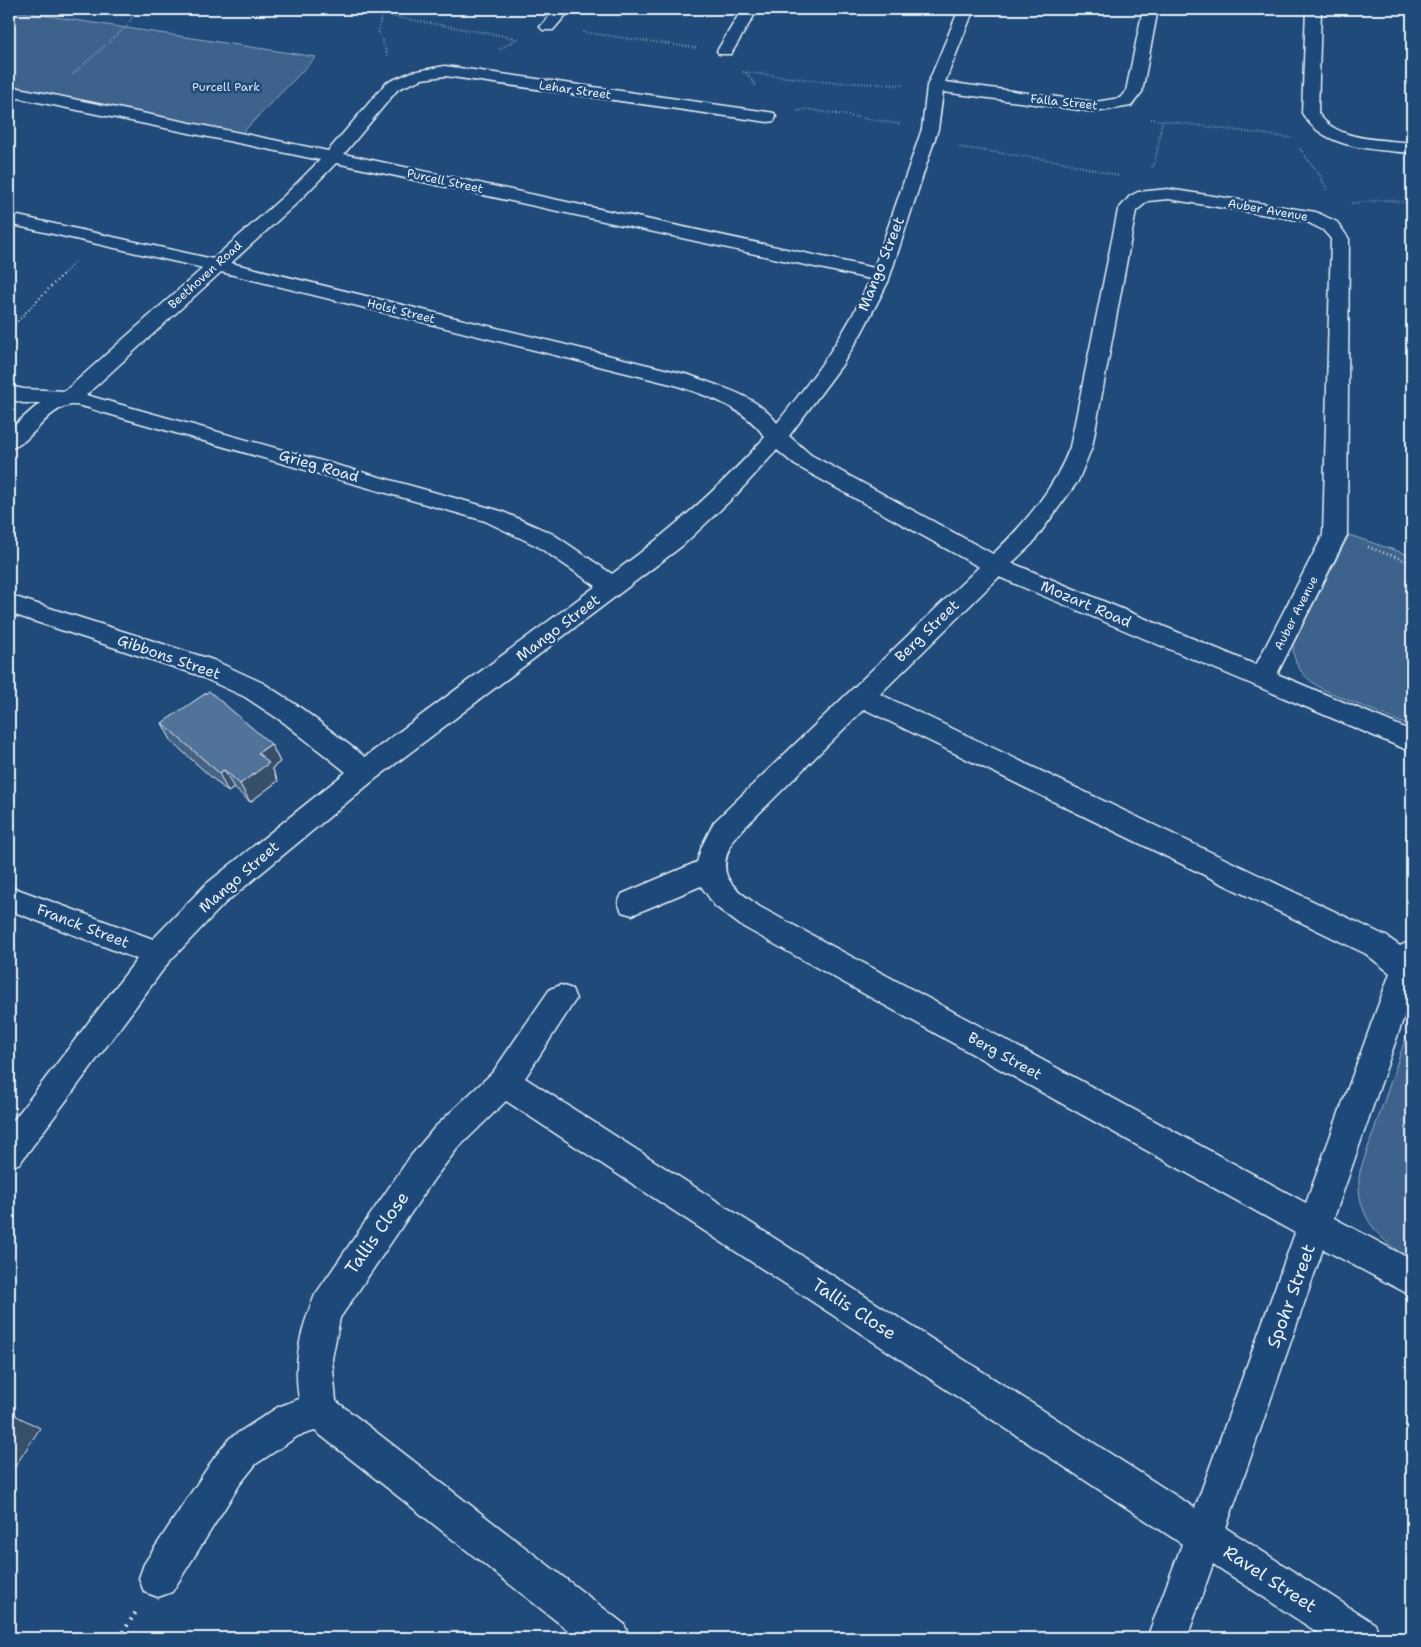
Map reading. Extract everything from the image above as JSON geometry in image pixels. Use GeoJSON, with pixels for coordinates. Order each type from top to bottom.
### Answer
{"type":"FeatureCollection","features":[{"type":"Feature","properties":{"kind":"street"},"geometry":{"type":"LineString","coordinates":[[548,27],[563,9]]}},
{"type":"Feature","properties":{"kind":"street"},"geometry":{"type":"LineString","coordinates":[[725,51],[750,9]]}},
{"type":"Feature","properties":{"kind":"street","name":"Mango Street"},"geometry":{"type":"LineString","coordinates":[[9,1152],[158,954],[215,894],[365,772],[613,586],[709,511],[776,437],[836,359],[870,299],[928,136],[935,86],[966,9]]}},
{"type":"Feature","properties":{"kind":"street","name":"Falla Street"},"geometry":{"type":"LineString","coordinates":[[935,86],[1084,106],[1116,105],[1124,102],[1134,92],[1151,9]]}},
{"type":"Feature","properties":{"kind":"street"},"geometry":{"type":"LineString","coordinates":[[1313,9],[1310,113],[1312,120],[1320,128],[1349,139],[1412,148]]}},
{"type":"Feature","properties":{"kind":"street","name":"Lehar Street"},"geometry":{"type":"LineString","coordinates":[[387,92],[400,82],[418,75],[445,71],[768,117]]}},
{"type":"Feature","properties":{"kind":"street","name":"Purcell Street"},"geometry":{"type":"LineString","coordinates":[[9,91],[332,157],[880,275]]}},
{"type":"Feature","properties":{"kind":"street","name":"Beethoven Road"},"geometry":{"type":"LineString","coordinates":[[9,442],[46,410],[70,398],[291,199],[332,157],[387,92]]}},
{"type":"Feature","properties":{"kind":"street","name":"Auber Avenue"},"geometry":{"type":"LineString","coordinates":[[994,565],[1024,538],[1060,491],[1077,462],[1127,210],[1136,200],[1144,196],[1168,194],[1304,214],[1330,226],[1340,239],[1335,535],[1262,678]]}},
{"type":"Feature","properties":{"kind":"street","name":"Holst Street"},"geometry":{"type":"LineString","coordinates":[[9,219],[216,265],[682,380],[734,399],[751,409],[764,420],[776,437]]}},
{"type":"Feature","properties":{"kind":"street","name":"Grieg Road"},"geometry":{"type":"LineString","coordinates":[[9,392],[24,396],[70,398],[119,410],[493,516],[545,540],[613,586]]}},
{"type":"Feature","properties":{"kind":"street","name":"Mozart Road"},"geometry":{"type":"LineString","coordinates":[[776,437],[803,460],[827,475],[994,565],[1412,742]]}},
{"type":"Feature","properties":{"kind":"street","name":"Berg Street"},"geometry":{"type":"LineString","coordinates":[[994,565],[724,830],[711,853],[708,870],[716,887],[728,900],[750,916],[1412,1279]]}},
{"type":"Feature","properties":{"kind":"street","name":"Gibbons Street"},"geometry":{"type":"LineString","coordinates":[[9,604],[204,667],[254,690],[292,715],[365,772]]}},
{"type":"Feature","properties":{"kind":"street"},"geometry":{"type":"LineString","coordinates":[[860,696],[1376,945],[1410,964]]}},
{"type":"Feature","properties":{"kind":"street"},"geometry":{"type":"LineString","coordinates":[[632,903],[708,870]]}},
{"type":"Feature","properties":{"kind":"street","name":"Franck Street"},"geometry":{"type":"LineString","coordinates":[[9,898],[158,954]]}},
{"type":"Feature","properties":{"kind":"street","name":"Spohr Street"},"geometry":{"type":"LineString","coordinates":[[1168,1638],[1410,964]]}},
{"type":"Feature","properties":{"kind":"street","name":"Tallis Close"},"geometry":{"type":"LineString","coordinates":[[320,1412],[314,1385],[314,1356],[318,1331],[326,1307],[422,1168],[446,1138],[504,1082],[561,999]]}},
{"type":"Feature","properties":{"kind":"street","name":"Tallis Close"},"geometry":{"type":"LineString","coordinates":[[504,1082],[1204,1536]]}},
{"type":"Feature","properties":{"kind":"street"},"geometry":{"type":"LineString","coordinates":[[158,1578],[227,1471],[243,1451],[262,1436],[290,1420],[320,1412],[610,1638]]}},
{"type":"Feature","properties":{"kind":"street","name":"Ravel Street"},"geometry":{"type":"LineString","coordinates":[[1204,1536],[1361,1638]]}},
{"type":"Feature","properties":{"kind":"path"},"geometry":{"type":"LineString","coordinates":[[42,97],[76,72],[128,25],[136,9]]}},
{"type":"Feature","properties":{"kind":"path"},"geometry":{"type":"LineString","coordinates":[[383,9],[378,31],[388,56],[418,75]]}},
{"type":"Feature","properties":{"kind":"path"},"geometry":{"type":"LineString","coordinates":[[383,15],[516,38]]}},
{"type":"Feature","properties":{"kind":"path"},"geometry":{"type":"LineString","coordinates":[[548,27],[725,51],[718,68],[829,82],[935,86]]}},
{"type":"Feature","properties":{"kind":"path"},"geometry":{"type":"LineString","coordinates":[[1116,105],[1139,118],[1293,139],[1320,128]]}},
{"type":"Feature","properties":{"kind":"path"},"geometry":{"type":"LineString","coordinates":[[768,117],[806,109],[928,136],[1063,162],[1140,181],[1168,194]]}},
{"type":"Feature","properties":{"kind":"path"},"geometry":{"type":"LineString","coordinates":[[1140,181],[1155,163],[1162,121]]}},
{"type":"Feature","properties":{"kind":"path"},"geometry":{"type":"LineString","coordinates":[[1293,139],[1318,174],[1330,197]]}},
{"type":"Feature","properties":{"kind":"path"},"geometry":{"type":"LineString","coordinates":[[9,330],[98,239]]}},
{"type":"Feature","properties":{"kind":"path"},"geometry":{"type":"LineString","coordinates":[[1335,535],[1412,563]]}},
{"type":"Feature","properties":{"kind":"green space","name":"Purcell Park"},"geometry":{"type":"Polygon","coordinates":[[[9,10],[316,57],[241,134],[9,86],[9,10]]]}},
{"type":"Feature","properties":{"kind":"green space"},"geometry":{"type":"Polygon","coordinates":[[[1349,535],[1412,556],[1412,727],[1322,689],[1305,676],[1295,660],[1293,645],[1349,535]]]}},
{"type":"Feature","properties":{"kind":"green space"},"geometry":{"type":"Polygon","coordinates":[[[1412,1029],[1412,1260],[1389,1244],[1371,1224],[1360,1200],[1359,1186],[1360,1171],[1407,1034],[1412,1029]]]}},
{"type":"Feature","properties":{"kind":"building"},"geometry":{"type":"Polygon","coordinates":[[[209,691],[271,744],[258,753],[269,763],[240,784],[224,770],[219,773],[162,723],[209,691]]]}},
{"type":"Feature","properties":{"kind":"building"},"geometry":{"type":"Polygon","coordinates":[[[9,1414],[13,1416],[9,1423],[9,1414]]]}}]}
